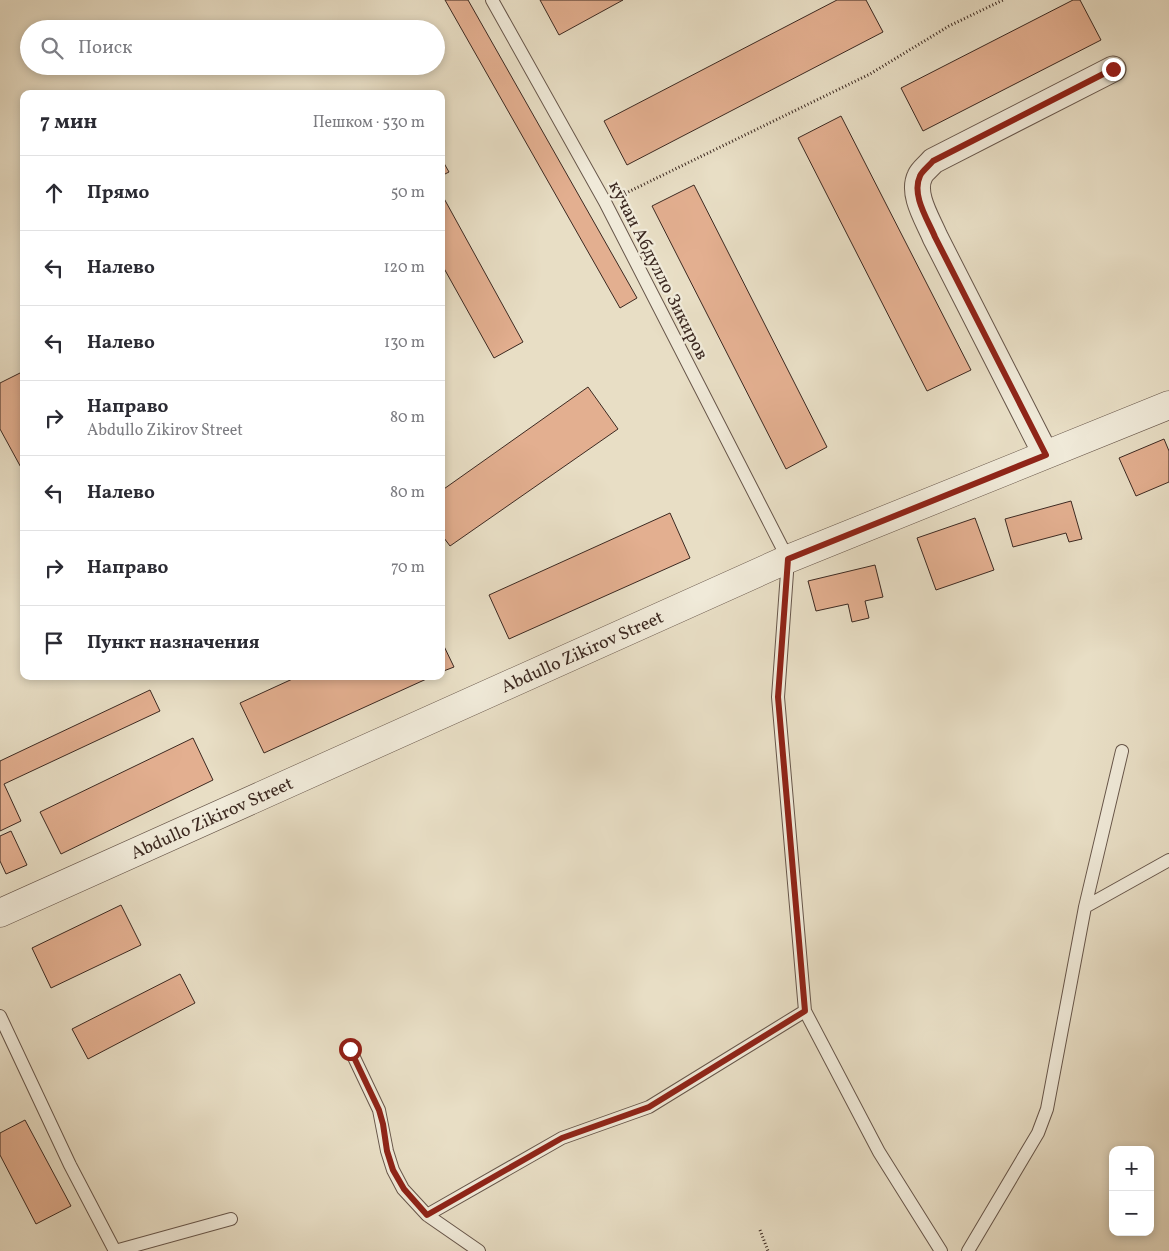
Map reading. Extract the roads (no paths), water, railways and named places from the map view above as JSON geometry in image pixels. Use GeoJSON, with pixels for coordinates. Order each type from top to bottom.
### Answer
{"type":"FeatureCollection","features":[{"type":"Feature","properties":{"kind":"street"},"geometry":{"type":"LineString","coordinates":[[1046,455],[935,237],[920,204],[917,188],[920,176],[933,161],[1113,69]]}},
{"type":"Feature","properties":{"kind":"street","name":"Abdullo Zikirov Street"},"geometry":{"type":"LineString","coordinates":[[0,914],[788,559],[1169,405]]}},
{"type":"Feature","properties":{"kind":"lane","name":"кӯчаи Абдулло Зикиров"},"geometry":{"type":"LineString","coordinates":[[492,0],[605,202],[788,559]]}},
{"type":"Feature","properties":{"kind":"lane"},"geometry":{"type":"LineString","coordinates":[[788,559],[778,697],[805,1011],[879,1152],[941,1251]]}},
{"type":"Feature","properties":{"kind":"lane"},"geometry":{"type":"LineString","coordinates":[[968,1251],[1038,1133],[1047,1109],[1084,907],[1122,750]]}},
{"type":"Feature","properties":{"kind":"lane"},"geometry":{"type":"LineString","coordinates":[[1084,907],[1169,860]]}},
{"type":"Feature","properties":{"kind":"lane"},"geometry":{"type":"LineString","coordinates":[[427,1215],[562,1138],[649,1107],[805,1011]]}},
{"type":"Feature","properties":{"kind":"lane"},"geometry":{"type":"LineString","coordinates":[[0,1016],[70,1165],[115,1251],[231,1220]]}},
{"type":"Feature","properties":{"kind":"lane"},"geometry":{"type":"LineString","coordinates":[[350,1049],[379,1110],[387,1151],[393,1170],[404,1189],[427,1215],[478,1251]]}}]}
